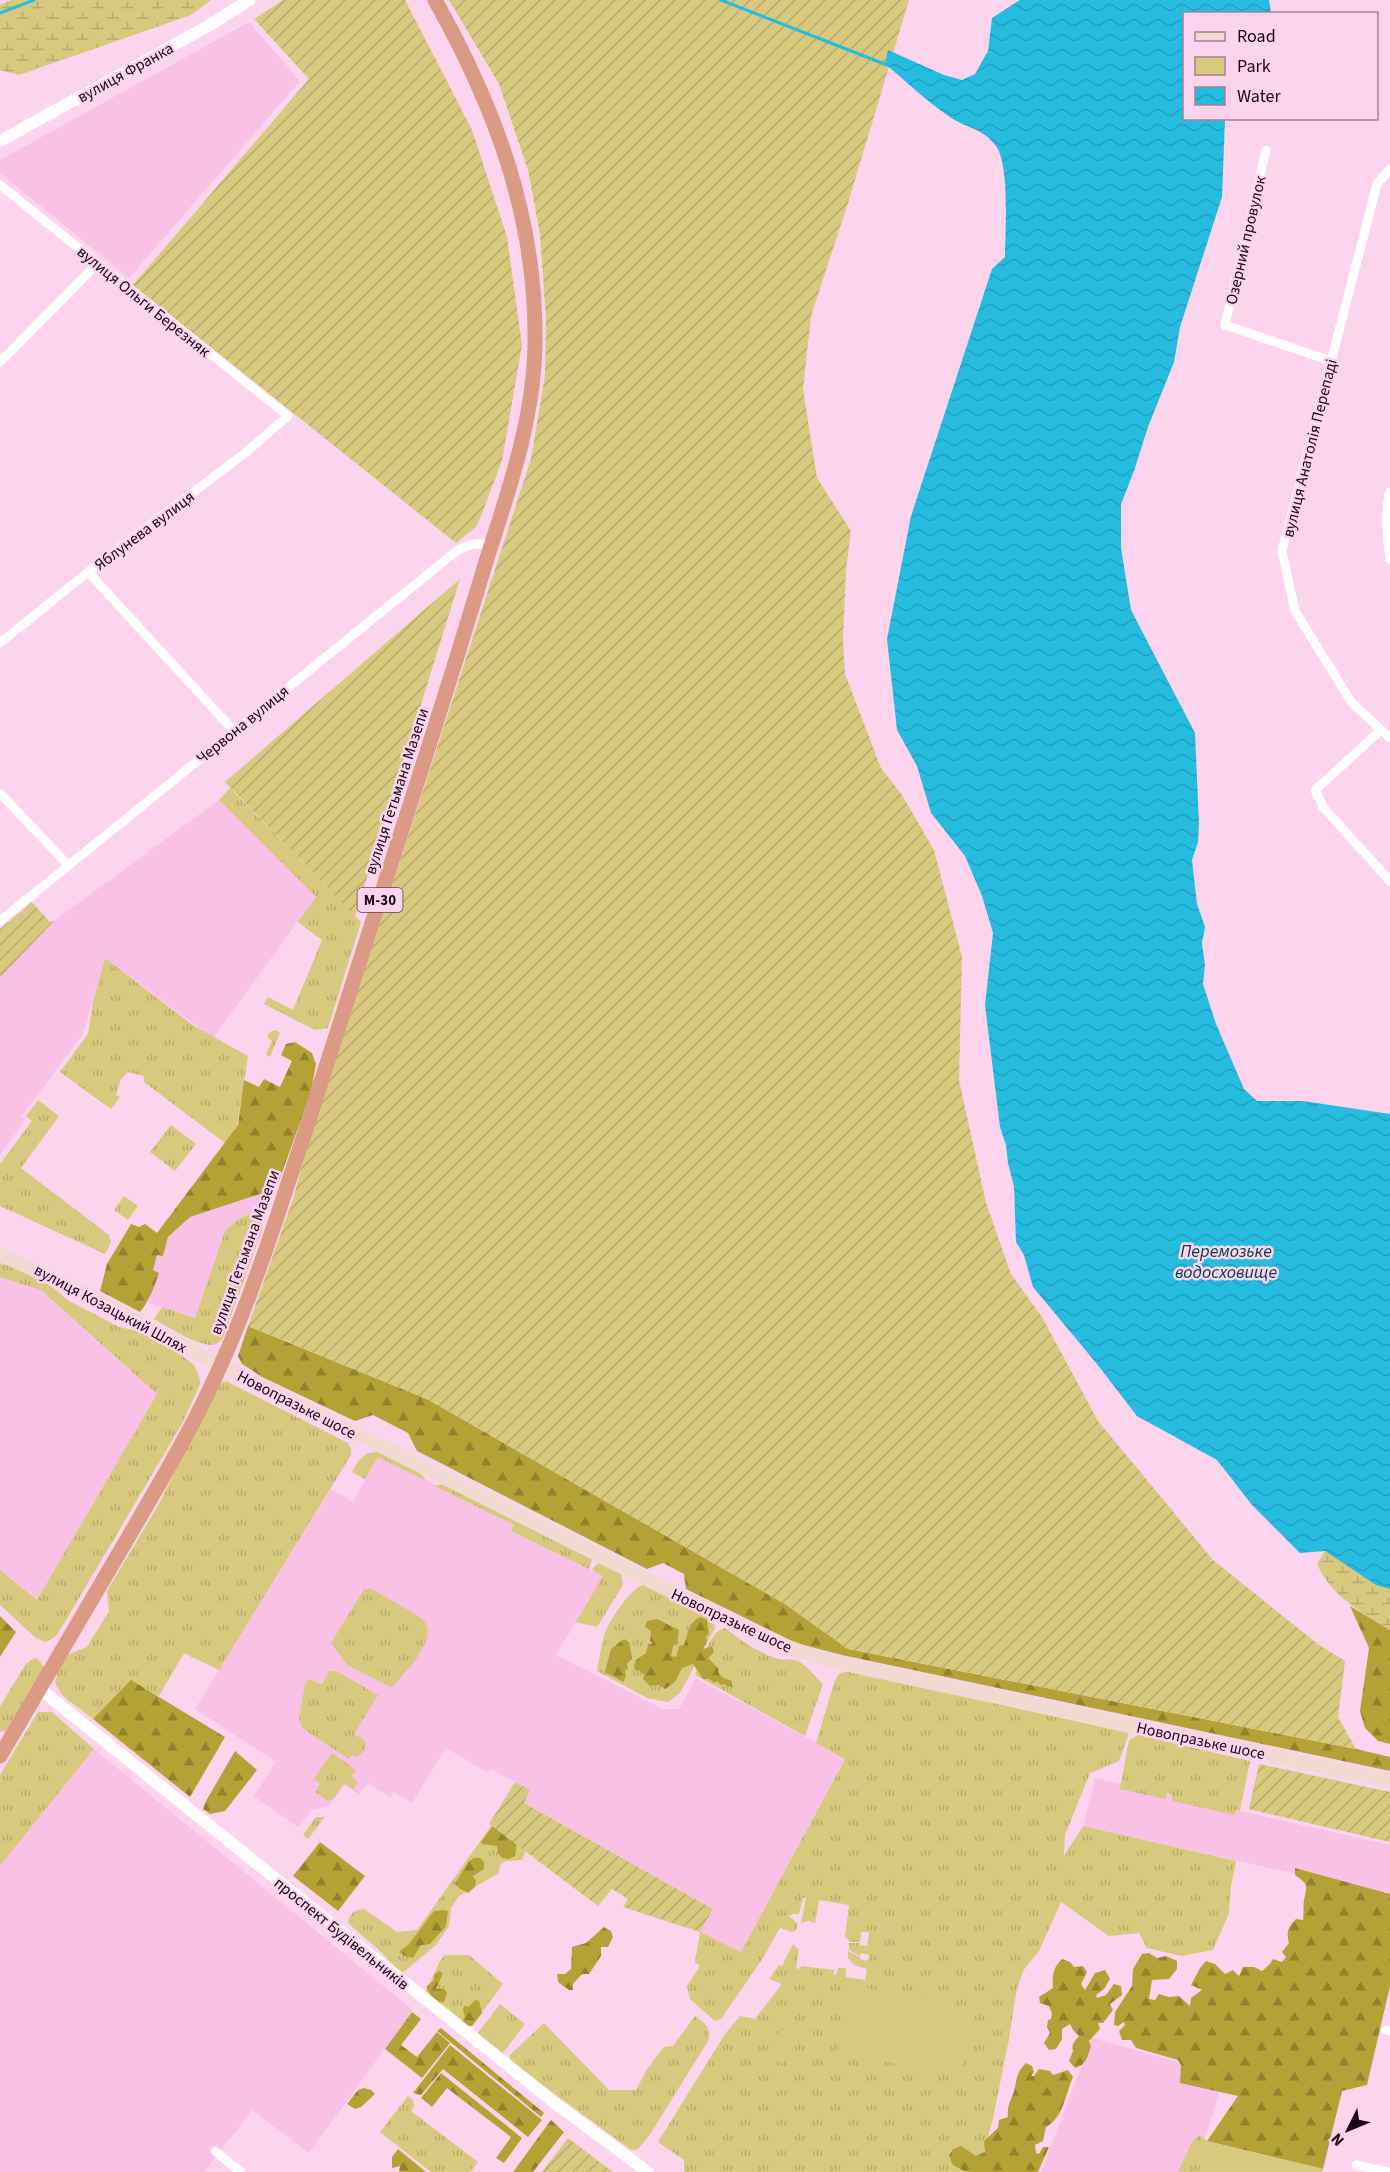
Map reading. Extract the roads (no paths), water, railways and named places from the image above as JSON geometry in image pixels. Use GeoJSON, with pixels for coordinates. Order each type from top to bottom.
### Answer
{"type":"FeatureCollection","features":[{"type":"Feature","properties":{"kind":"highway","name":"вулиця Гетьмана Мазепи"},"geometry":{"type":"LineString","coordinates":[[0,1756],[172,1462],[221,1366],[256,1280],[518,460],[529,403],[535,346],[531,262],[517,192],[497,130],[469,63],[435,0]]}},
{"type":"Feature","properties":{"kind":"main road","name":"вулиця Козацький Шлях"},"geometry":{"type":"LineString","coordinates":[[0,1254],[88,1294],[221,1366]]}},
{"type":"Feature","properties":{"kind":"main road","name":"Новопразьке шосе"},"geometry":{"type":"LineString","coordinates":[[221,1366],[765,1639],[814,1656],[1390,1781]]}},
{"type":"Feature","properties":{"kind":"street","name":"вулиця Франка"},"geometry":{"type":"LineString","coordinates":[[0,141],[210,25],[249,0]]}},
{"type":"Feature","properties":{"kind":"street","name":"Озерний провулок"},"geometry":{"type":"LineString","coordinates":[[1266,150],[1225,325],[1331,361]]}},
{"type":"Feature","properties":{"kind":"street","name":"вулиця Анатолія Перепаді"},"geometry":{"type":"LineString","coordinates":[[1390,169],[1377,184],[1282,551],[1294,611],[1353,703],[1390,738]]}},
{"type":"Feature","properties":{"kind":"street","name":"вулиця Ольги Березняк"},"geometry":{"type":"LineString","coordinates":[[0,185],[288,416]]}},
{"type":"Feature","properties":{"kind":"street"},"geometry":{"type":"LineString","coordinates":[[0,362],[97,264]]}},
{"type":"Feature","properties":{"kind":"street","name":"Яблунева вулиця"},"geometry":{"type":"LineString","coordinates":[[0,643],[88,572],[245,453],[288,416]]}},
{"type":"Feature","properties":{"kind":"street"},"geometry":{"type":"LineString","coordinates":[[1390,492],[1387,525],[1390,559]]}},
{"type":"Feature","properties":{"kind":"street","name":"Червона вулиця"},"geometry":{"type":"LineString","coordinates":[[0,921],[459,549],[474,544],[492,544]]}},
{"type":"Feature","properties":{"kind":"street"},"geometry":{"type":"LineString","coordinates":[[88,572],[234,731]]}},
{"type":"Feature","properties":{"kind":"street"},"geometry":{"type":"LineString","coordinates":[[1380,731],[1315,790],[1323,807],[1390,881]]}},
{"type":"Feature","properties":{"kind":"street"},"geometry":{"type":"LineString","coordinates":[[0,794],[68,865]]}},
{"type":"Feature","properties":{"kind":"street","name":"проспект Будівельників"},"geometry":{"type":"LineString","coordinates":[[40,1689],[556,2104],[648,2172]]}},
{"type":"Feature","properties":{"kind":"street"},"geometry":{"type":"LineString","coordinates":[[215,2151],[241,2172]]}},
{"type":"Feature","properties":{"kind":"street"},"geometry":{"type":"LineString","coordinates":[[1356,2165],[1388,2172]]}},
{"type":"Feature","properties":{"kind":"water","name":"Перемозьке водосховище"},"geometry":{"type":"Polygon","coordinates":[[[1020,0],[1269,0],[1271,12],[1183,12],[1183,120],[1225,120],[1222,197],[1180,327],[1174,362],[1121,504],[1121,548],[1131,610],[1195,733],[1199,823],[1198,842],[1192,860],[1197,904],[1205,927],[1202,943],[1205,965],[1203,984],[1216,1024],[1244,1089],[1257,1101],[1303,1101],[1390,1114],[1390,1589],[1376,1585],[1325,1551],[1300,1553],[1252,1505],[1217,1460],[1137,1416],[1033,1287],[1024,1255],[1016,1242],[1014,1187],[1000,1127],[985,1005],[993,933],[982,896],[965,856],[931,813],[917,766],[897,730],[887,639],[911,516],[992,269],[1005,257],[1006,216],[1003,168],[996,146],[986,135],[941,111],[885,64],[888,50],[944,75],[962,80],[975,74],[988,51],[992,18],[1020,0]]]}},
{"type":"Feature","properties":{"kind":"waterway"},"geometry":{"type":"LineString","coordinates":[[0,13],[34,0]]}},
{"type":"Feature","properties":{"kind":"waterway"},"geometry":{"type":"LineString","coordinates":[[721,0],[887,65]]}}]}
